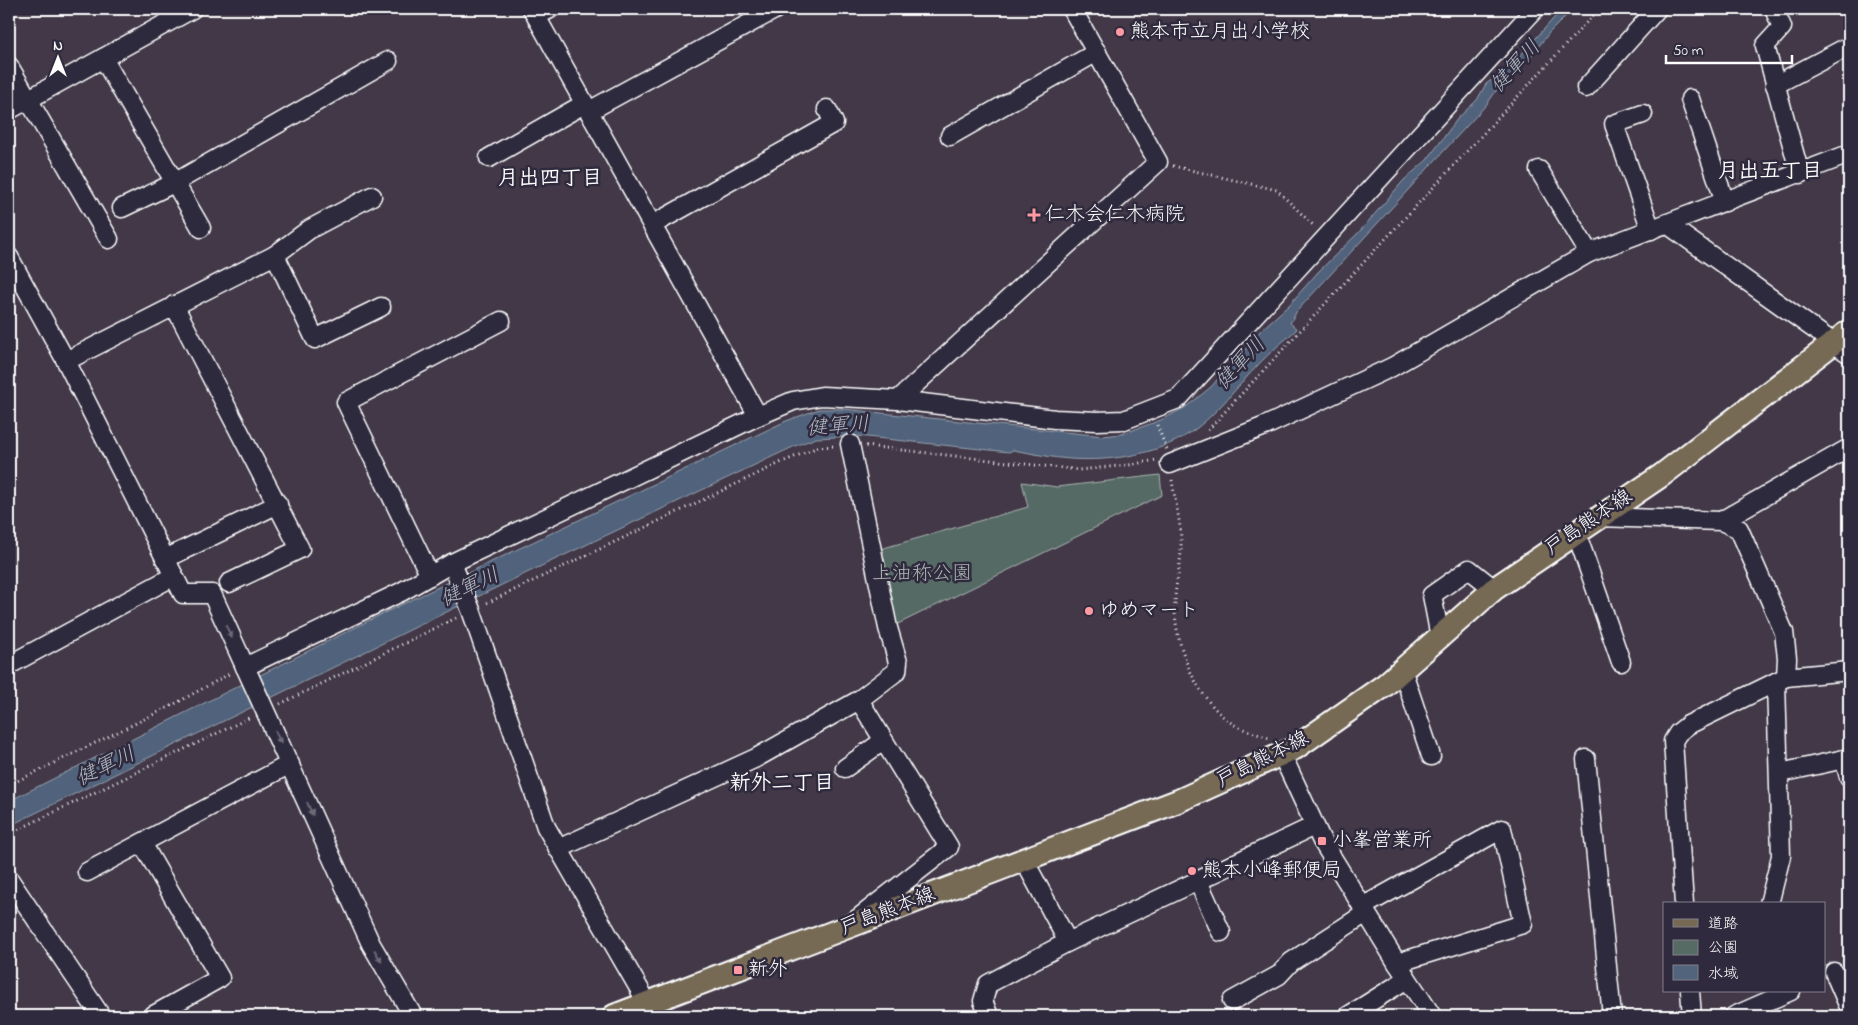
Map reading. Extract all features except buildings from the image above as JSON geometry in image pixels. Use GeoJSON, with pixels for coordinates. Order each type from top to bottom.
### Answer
{"type":"FeatureCollection","features":[{"type":"Feature","properties":{"kind":"main road","name":"戸島熊本線"},"geometry":{"type":"LineString","coordinates":[[614,1016],[1178,801],[1289,751],[1345,714],[1402,669],[1494,589],[1598,516],[1662,475],[1844,343]]}},
{"type":"Feature","properties":{"kind":"street"},"geometry":{"type":"LineString","coordinates":[[9,110],[192,9]]}},
{"type":"Feature","properties":{"kind":"street"},"geometry":{"type":"LineString","coordinates":[[489,158],[776,9]]}},
{"type":"Feature","properties":{"kind":"street"},"geometry":{"type":"LineString","coordinates":[[898,400],[1158,162],[1072,9]]}},
{"type":"Feature","properties":{"kind":"street"},"geometry":{"type":"LineString","coordinates":[[246,668],[430,576],[454,568],[758,416],[793,401],[822,396],[898,400],[1055,419],[1097,421],[1124,420],[1178,399],[1535,9]]}},
{"type":"Feature","properties":{"kind":"street"},"geometry":{"type":"LineString","coordinates":[[1586,88],[1657,9]]}},
{"type":"Feature","properties":{"kind":"street"},"geometry":{"type":"LineString","coordinates":[[1774,9],[1782,26],[1766,46],[1800,174]]}},
{"type":"Feature","properties":{"kind":"street"},"geometry":{"type":"LineString","coordinates":[[539,11],[586,108],[758,416]]}},
{"type":"Feature","properties":{"kind":"street"},"geometry":{"type":"LineString","coordinates":[[1775,85],[1849,46]]}},
{"type":"Feature","properties":{"kind":"street"},"geometry":{"type":"LineString","coordinates":[[950,136],[1097,52]]}},
{"type":"Feature","properties":{"kind":"street"},"geometry":{"type":"LineString","coordinates":[[103,58],[200,228]]}},
{"type":"Feature","properties":{"kind":"street"},"geometry":{"type":"LineString","coordinates":[[122,208],[174,183],[388,61]]}},
{"type":"Feature","properties":{"kind":"street"},"geometry":{"type":"LineString","coordinates":[[9,66],[109,239]]}},
{"type":"Feature","properties":{"kind":"street"},"geometry":{"type":"LineString","coordinates":[[1690,98],[1725,202]]}},
{"type":"Feature","properties":{"kind":"street"},"geometry":{"type":"LineString","coordinates":[[652,225],[834,123],[826,110]]}},
{"type":"Feature","properties":{"kind":"street"},"geometry":{"type":"LineString","coordinates":[[1643,114],[1614,124],[1659,227],[1844,343]]}},
{"type":"Feature","properties":{"kind":"street"},"geometry":{"type":"LineString","coordinates":[[1170,460],[1266,426],[1392,367],[1589,252],[1849,154]]}},
{"type":"Feature","properties":{"kind":"street"},"geometry":{"type":"LineString","coordinates":[[1540,170],[1589,252]]}},
{"type":"Feature","properties":{"kind":"street"},"geometry":{"type":"LineString","coordinates":[[66,361],[275,255],[310,229],[372,196]]}},
{"type":"Feature","properties":{"kind":"street"},"geometry":{"type":"LineString","coordinates":[[275,255],[315,339],[381,306]]}},
{"type":"Feature","properties":{"kind":"street"},"geometry":{"type":"LineString","coordinates":[[9,258],[16,285],[66,361],[183,594],[212,594],[371,944],[413,1016]]}},
{"type":"Feature","properties":{"kind":"street"},"geometry":{"type":"LineString","coordinates":[[174,305],[300,548],[229,583]]}},
{"type":"Feature","properties":{"kind":"street"},"geometry":{"type":"LineString","coordinates":[[430,576],[346,402],[501,321]]}},
{"type":"Feature","properties":{"kind":"street"},"geometry":{"type":"LineString","coordinates":[[558,849],[756,758],[859,700],[897,671],[898,662],[888,628],[850,444]]}},
{"type":"Feature","properties":{"kind":"street"},"geometry":{"type":"LineString","coordinates":[[1721,521],[1849,448]]}},
{"type":"Feature","properties":{"kind":"street"},"geometry":{"type":"LineString","coordinates":[[165,559],[278,504]]}},
{"type":"Feature","properties":{"kind":"street"},"geometry":{"type":"LineString","coordinates":[[1598,516],[1721,521],[1739,529],[1784,632],[1787,658],[1781,679],[1781,856],[1770,902]]}},
{"type":"Feature","properties":{"kind":"street"},"geometry":{"type":"LineString","coordinates":[[1576,532],[1621,662]]}},
{"type":"Feature","properties":{"kind":"street"},"geometry":{"type":"LineString","coordinates":[[454,568],[471,610],[546,827],[648,1004]]}},
{"type":"Feature","properties":{"kind":"street"},"geometry":{"type":"LineString","coordinates":[[1440,637],[1432,596],[1469,569],[1494,589]]}},
{"type":"Feature","properties":{"kind":"street"},"geometry":{"type":"LineString","coordinates":[[9,665],[174,576]]}},
{"type":"Feature","properties":{"kind":"street"},"geometry":{"type":"LineString","coordinates":[[1402,669],[1431,756]]}},
{"type":"Feature","properties":{"kind":"street"},"geometry":{"type":"LineString","coordinates":[[1684,902],[1673,741],[1678,733],[1688,725],[1781,679],[1849,671]]}},
{"type":"Feature","properties":{"kind":"street"},"geometry":{"type":"LineString","coordinates":[[846,927],[949,847],[859,700]]}},
{"type":"Feature","properties":{"kind":"street"},"geometry":{"type":"LineString","coordinates":[[845,768],[883,740]]}},
{"type":"Feature","properties":{"kind":"street"},"geometry":{"type":"LineString","coordinates":[[1289,751],[1314,826],[1396,963],[1432,1016]]}},
{"type":"Feature","properties":{"kind":"street"},"geometry":{"type":"LineString","coordinates":[[1780,773],[1847,758],[1849,777]]}},
{"type":"Feature","properties":{"kind":"street"},"geometry":{"type":"LineString","coordinates":[[1586,759],[1612,1016]]}},
{"type":"Feature","properties":{"kind":"street"},"geometry":{"type":"LineString","coordinates":[[87,872],[290,764]]}},
{"type":"Feature","properties":{"kind":"street"},"geometry":{"type":"LineString","coordinates":[[989,1016],[983,1001],[988,984],[1068,942],[1314,826]]}},
{"type":"Feature","properties":{"kind":"street"},"geometry":{"type":"LineString","coordinates":[[1232,1001],[1279,975],[1291,962],[1364,910],[1502,829],[1523,924],[1396,963]]}},
{"type":"Feature","properties":{"kind":"street"},"geometry":{"type":"LineString","coordinates":[[142,843],[220,978],[152,1016]]}},
{"type":"Feature","properties":{"kind":"street"},"geometry":{"type":"LineString","coordinates":[[1024,860],[1068,942]]}},
{"type":"Feature","properties":{"kind":"street"},"geometry":{"type":"LineString","coordinates":[[9,880],[100,1016]]}},
{"type":"Feature","properties":{"kind":"street"},"geometry":{"type":"LineString","coordinates":[[1198,880],[1221,932]]}},
{"type":"Feature","properties":{"kind":"street"},"geometry":{"type":"LineString","coordinates":[[1836,971],[1849,1007]]}},
{"type":"Feature","properties":{"kind":"street"},"geometry":{"type":"LineString","coordinates":[[1348,1016],[1408,979]]}},
{"type":"Feature","properties":{"kind":"street"},"geometry":{"type":"LineString","coordinates":[[1690,992],[1692,1016]]}},
{"type":"Feature","properties":{"kind":"street"},"geometry":{"type":"LineString","coordinates":[[1734,1016],[1754,1012],[1789,992]]}},
{"type":"Feature","properties":{"kind":"path"},"geometry":{"type":"LineString","coordinates":[[1203,435],[1599,9]]}},
{"type":"Feature","properties":{"kind":"path"},"geometry":{"type":"LineString","coordinates":[[1158,162],[1277,190],[1325,237]]}},
{"type":"Feature","properties":{"kind":"path"},"geometry":{"type":"LineString","coordinates":[[1150,409],[1170,460],[1181,547],[1175,601],[1176,625],[1184,653],[1196,680],[1212,706],[1234,724],[1289,751]]}},
{"type":"Feature","properties":{"kind":"path"},"geometry":{"type":"LineString","coordinates":[[9,834],[471,610],[780,463],[818,447],[850,444],[1079,470],[1170,460]]}},
{"type":"Feature","properties":{"kind":"path"},"geometry":{"type":"LineString","coordinates":[[9,785],[246,668]]}},
{"type":"Feature","properties":{"kind":"green space","name":"上油称公園"},"geometry":{"type":"Polygon","coordinates":[[[1160,475],[1162,495],[896,625],[880,549],[1028,507],[1022,482],[1057,487],[1160,475]]]}},
{"type":"Feature","properties":{"kind":"water","name":"健軍川"},"geometry":{"type":"Polygon","coordinates":[[[1562,9],[1573,9],[1549,33],[1532,55],[1498,88],[1487,104],[1297,311],[1290,323],[1297,329],[1263,360],[1213,414],[1184,437],[1153,450],[1136,454],[1086,460],[1056,458],[1013,450],[1009,452],[857,436],[816,438],[795,446],[514,579],[9,826],[9,801],[380,615],[786,421],[819,409],[843,409],[1103,436],[1122,434],[1161,420],[1186,407],[1211,387],[1230,364],[1237,360],[1261,330],[1289,305],[1318,272],[1360,231],[1404,180],[1427,160],[1458,118],[1477,100],[1486,84],[1510,67],[1562,9]]]}},
{"type":"Feature","properties":{"kind":"place","name":"熊本市立月出小学校"},"geometry":{"type":"Point","coordinates":[1120,32]}},
{"type":"Feature","properties":{"kind":"place","name":"仁木会仁木病院"},"geometry":{"type":"Point","coordinates":[1034,215]}},
{"type":"Feature","properties":{"kind":"place","name":"ゆめマート"},"geometry":{"type":"Point","coordinates":[1089,611]}},
{"type":"Feature","properties":{"kind":"place","name":"小峯営業所"},"geometry":{"type":"Point","coordinates":[1322,841]}},
{"type":"Feature","properties":{"kind":"place","name":"熊本小峰郵便局"},"geometry":{"type":"Point","coordinates":[1192,871]}},
{"type":"Feature","properties":{"kind":"place","name":"新外"},"geometry":{"type":"Point","coordinates":[738,970]}},
{"type":"Feature","properties":{"kind":"district","name":"月出五丁目"},"geometry":{"type":"Point","coordinates":[1770,172]}},
{"type":"Feature","properties":{"kind":"district","name":"月出四丁目"},"geometry":{"type":"Point","coordinates":[550,179]}},
{"type":"Feature","properties":{"kind":"district","name":"新外二丁目"},"geometry":{"type":"Point","coordinates":[782,784]}}]}
